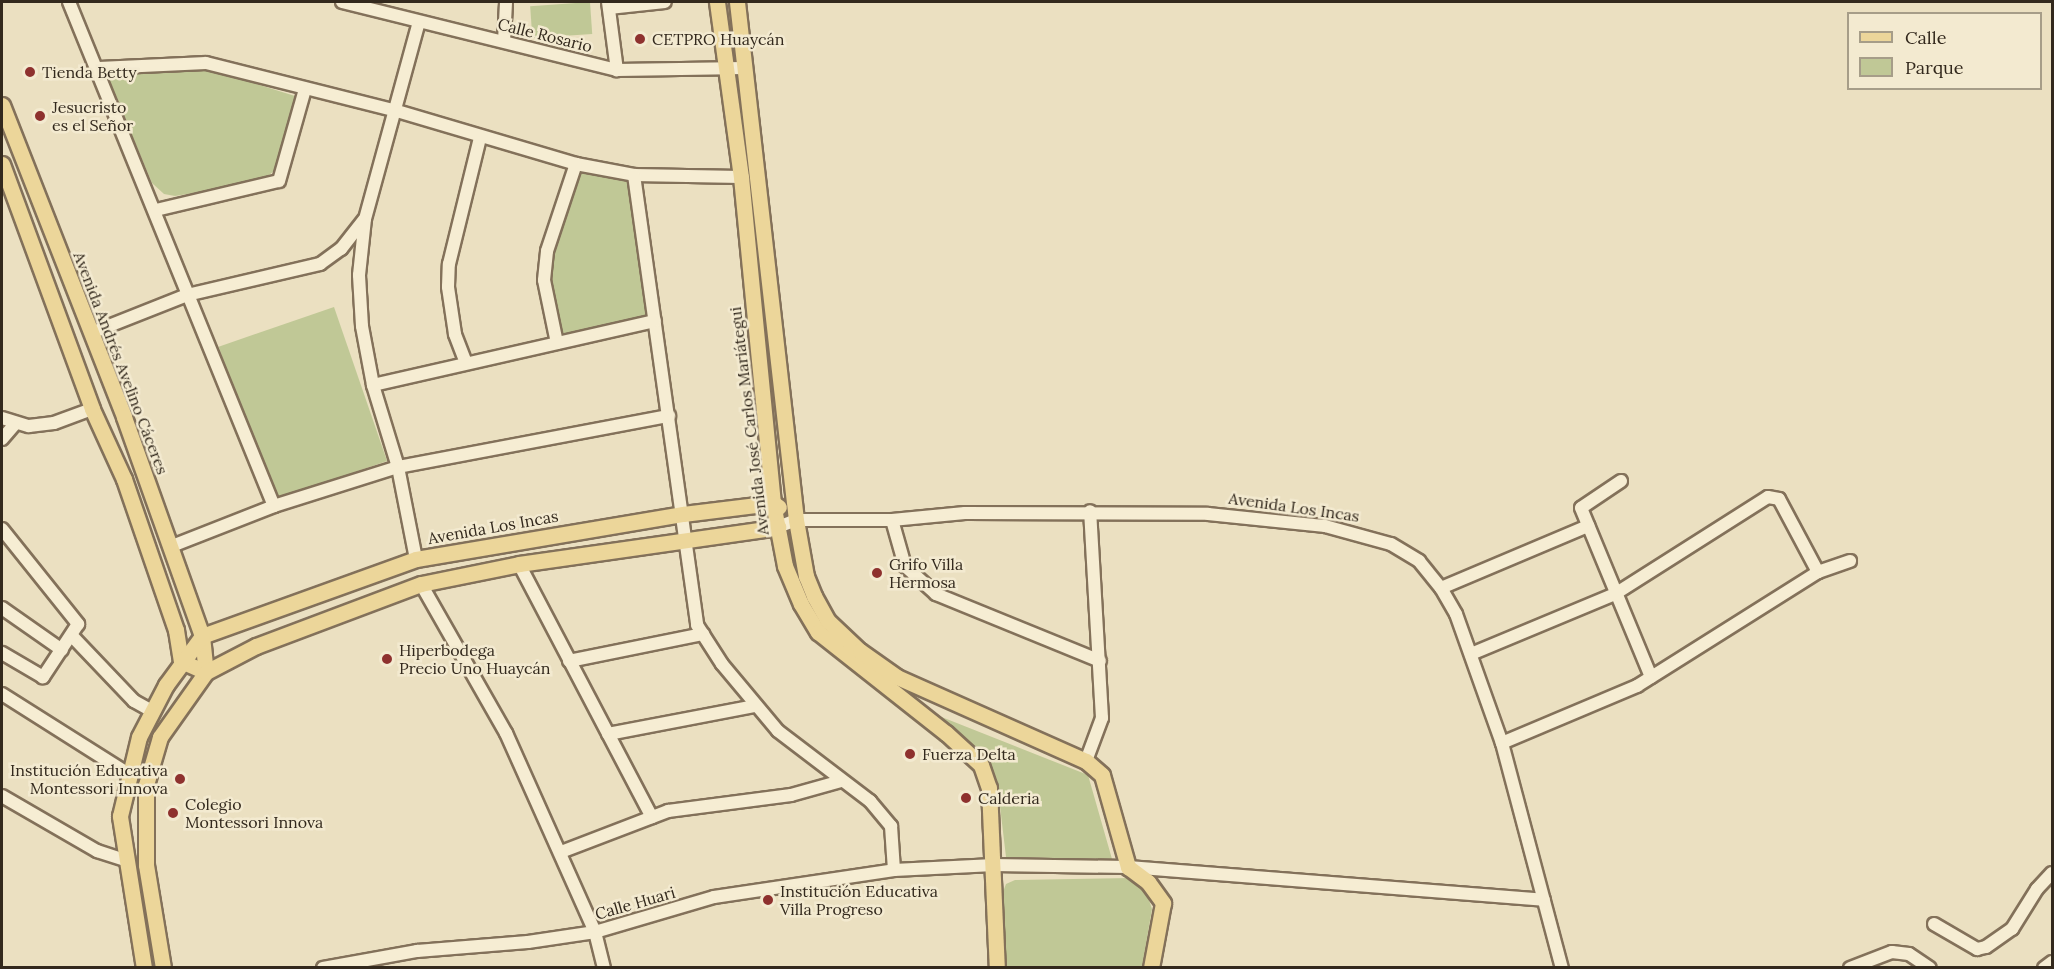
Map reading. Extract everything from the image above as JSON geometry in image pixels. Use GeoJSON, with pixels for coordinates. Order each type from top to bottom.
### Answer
{"type":"FeatureCollection","features":[{"type":"Feature","properties":{"kind":"main road","name":"Avenida José Carlos Mariátegui"},"geometry":{"type":"LineString","coordinates":[[717,2],[741,177],[773,503],[786,566],[801,604],[818,632],[954,739],[981,765],[988,788],[994,865],[997,968]]}},
{"type":"Feature","properties":{"kind":"main road"},"geometry":{"type":"LineString","coordinates":[[737,2],[796,520],[806,576],[814,596],[828,621],[860,651],[897,677],[1086,760],[1102,775],[1128,867],[1148,882],[1163,903],[1151,968]]}},
{"type":"Feature","properties":{"kind":"main road","name":"Avenida Andrés Avelino Cáceres"},"geometry":{"type":"LineString","coordinates":[[2,105],[172,546],[202,636],[206,672]]}},
{"type":"Feature","properties":{"kind":"main road"},"geometry":{"type":"LineString","coordinates":[[2,164],[92,409],[124,479],[176,630],[181,661]]}},
{"type":"Feature","properties":{"kind":"main road"},"geometry":{"type":"LineString","coordinates":[[15,200],[35,191]]}},
{"type":"Feature","properties":{"kind":"main road"},"geometry":{"type":"LineString","coordinates":[[124,479],[144,473]]}},
{"type":"Feature","properties":{"kind":"main road"},"geometry":{"type":"LineString","coordinates":[[773,503],[796,520]]}},
{"type":"Feature","properties":{"kind":"main road","name":"Avenida Los Incas"},"geometry":{"type":"LineString","coordinates":[[202,636],[416,559],[683,514],[773,503]]}},
{"type":"Feature","properties":{"kind":"main road","name":"Avenida Los Incas"},"geometry":{"type":"LineString","coordinates":[[206,672],[256,646],[421,584],[519,564],[778,527]]}},
{"type":"Feature","properties":{"kind":"main road"},"geometry":{"type":"LineString","coordinates":[[144,968],[124,860],[120,816],[128,773],[152,711],[181,661],[202,636]]}},
{"type":"Feature","properties":{"kind":"main road"},"geometry":{"type":"LineString","coordinates":[[163,968],[146,865],[146,785],[160,737],[206,672],[181,661]]}},
{"type":"Feature","properties":{"kind":"street"},"geometry":{"type":"LineString","coordinates":[[69,2],[99,68],[156,210],[187,295],[274,506]]}},
{"type":"Feature","properties":{"kind":"street","name":"Calle Rosario"},"geometry":{"type":"LineString","coordinates":[[342,2],[617,70],[744,69]]}},
{"type":"Feature","properties":{"kind":"street"},"geometry":{"type":"LineString","coordinates":[[393,2],[395,16]]}},
{"type":"Feature","properties":{"kind":"street"},"geometry":{"type":"LineString","coordinates":[[504,41],[506,2]]}},
{"type":"Feature","properties":{"kind":"street"},"geometry":{"type":"LineString","coordinates":[[617,70],[608,4],[665,2]]}},
{"type":"Feature","properties":{"kind":"street"},"geometry":{"type":"LineString","coordinates":[[416,559],[398,467],[372,385],[362,326],[359,275],[365,219],[397,111],[419,22]]}},
{"type":"Feature","properties":{"kind":"street"},"geometry":{"type":"LineString","coordinates":[[99,68],[206,63],[397,111],[480,138],[576,164],[634,175],[741,177]]}},
{"type":"Feature","properties":{"kind":"street"},"geometry":{"type":"LineString","coordinates":[[156,210],[279,181],[305,89]]}},
{"type":"Feature","properties":{"kind":"street"},"geometry":{"type":"LineString","coordinates":[[466,363],[455,334],[448,276],[480,138]]}},
{"type":"Feature","properties":{"kind":"street"},"geometry":{"type":"LineString","coordinates":[[557,343],[545,291],[546,261],[557,213],[576,164]]}},
{"type":"Feature","properties":{"kind":"street"},"geometry":{"type":"LineString","coordinates":[[634,175],[687,539],[697,625],[755,706],[778,731],[870,801],[891,826],[894,870]]}},
{"type":"Feature","properties":{"kind":"street"},"geometry":{"type":"LineString","coordinates":[[91,333],[187,295],[320,264],[341,249],[365,219]]}},
{"type":"Feature","properties":{"kind":"street"},"geometry":{"type":"LineString","coordinates":[[372,385],[655,321]]}},
{"type":"Feature","properties":{"kind":"street"},"geometry":{"type":"LineString","coordinates":[[2,418],[28,426],[54,423],[92,409]]}},
{"type":"Feature","properties":{"kind":"street"},"geometry":{"type":"LineString","coordinates":[[172,546],[274,506],[398,467],[669,416]]}},
{"type":"Feature","properties":{"kind":"street"},"geometry":{"type":"LineString","coordinates":[[2,439],[16,423]]}},
{"type":"Feature","properties":{"kind":"street"},"geometry":{"type":"LineString","coordinates":[[1621,481],[1581,508],[1651,677]]}},
{"type":"Feature","properties":{"kind":"street"},"geometry":{"type":"LineString","coordinates":[[1471,654],[1615,594],[1768,497],[1779,499],[1818,572]]}},
{"type":"Feature","properties":{"kind":"street"},"geometry":{"type":"LineString","coordinates":[[1086,760],[1102,718],[1090,511]]}},
{"type":"Feature","properties":{"kind":"street","name":"Avenida Los Incas"},"geometry":{"type":"LineString","coordinates":[[778,527],[796,520],[892,520],[965,513],[1090,511],[1208,514],[1357,532],[1401,549],[1419,561],[1441,588],[1471,654],[1502,743],[1562,968]]}},
{"type":"Feature","properties":{"kind":"street"},"geometry":{"type":"LineString","coordinates":[[892,520],[905,566],[918,582],[936,594],[1100,661]]}},
{"type":"Feature","properties":{"kind":"street"},"geometry":{"type":"LineString","coordinates":[[1441,588],[1588,526]]}},
{"type":"Feature","properties":{"kind":"street"},"geometry":{"type":"LineString","coordinates":[[2,529],[75,616],[78,624],[43,677],[2,652]]}},
{"type":"Feature","properties":{"kind":"street"},"geometry":{"type":"LineString","coordinates":[[1502,743],[1651,677],[1818,572],[1850,561]]}},
{"type":"Feature","properties":{"kind":"street"},"geometry":{"type":"LineString","coordinates":[[519,564],[652,817]]}},
{"type":"Feature","properties":{"kind":"street"},"geometry":{"type":"LineString","coordinates":[[421,584],[506,733],[595,932],[604,968]]}},
{"type":"Feature","properties":{"kind":"street"},"geometry":{"type":"LineString","coordinates":[[2,608],[62,650]]}},
{"type":"Feature","properties":{"kind":"street"},"geometry":{"type":"LineString","coordinates":[[569,661],[703,634]]}},
{"type":"Feature","properties":{"kind":"street"},"geometry":{"type":"LineString","coordinates":[[72,636],[134,701],[152,711]]}},
{"type":"Feature","properties":{"kind":"street"},"geometry":{"type":"LineString","coordinates":[[2,694],[128,773]]}},
{"type":"Feature","properties":{"kind":"street"},"geometry":{"type":"LineString","coordinates":[[608,734],[755,706]]}},
{"type":"Feature","properties":{"kind":"street"},"geometry":{"type":"LineString","coordinates":[[561,852],[652,817],[726,801],[791,795],[841,781]]}},
{"type":"Feature","properties":{"kind":"street"},"geometry":{"type":"LineString","coordinates":[[2,796],[97,851],[124,860]]}},
{"type":"Feature","properties":{"kind":"street","name":"Calle Huari"},"geometry":{"type":"LineString","coordinates":[[323,968],[417,951],[528,942],[595,932],[714,897],[894,870],[994,865],[1128,867],[1544,900]]}},
{"type":"Feature","properties":{"kind":"street"},"geometry":{"type":"LineString","coordinates":[[1934,924],[1977,949],[1986,947],[2012,929],[2037,889],[2052,873]]}},
{"type":"Feature","properties":{"kind":"street"},"geometry":{"type":"LineString","coordinates":[[1850,968],[1892,952],[1909,954],[1929,968]]}},
{"type":"Feature","properties":{"kind":"street"},"geometry":{"type":"LineString","coordinates":[[2044,968],[2052,962]]}},
{"type":"Feature","properties":{"kind":"green space"},"geometry":{"type":"Polygon","coordinates":[[[590,2],[592,34],[532,38],[530,6],[590,2]]]}},
{"type":"Feature","properties":{"kind":"green space"},"geometry":{"type":"Polygon","coordinates":[[[205,68],[295,96],[275,170],[261,182],[175,196],[164,194],[152,183],[105,71],[205,68]]]}},
{"type":"Feature","properties":{"kind":"green space"},"geometry":{"type":"Polygon","coordinates":[[[579,168],[632,179],[651,318],[563,337],[550,275],[554,246],[579,168]]]}},
{"type":"Feature","properties":{"kind":"green space"},"geometry":{"type":"Polygon","coordinates":[[[334,307],[387,461],[272,501],[219,347],[334,307]]]}},
{"type":"Feature","properties":{"kind":"green space"},"geometry":{"type":"Polygon","coordinates":[[[934,714],[1088,775],[1112,859],[1006,857],[997,781],[974,748],[934,714]]]}},
{"type":"Feature","properties":{"kind":"green space"},"geometry":{"type":"Polygon","coordinates":[[[1130,878],[1145,888],[1152,909],[1142,967],[1001,968],[1003,892],[1006,884],[1015,880],[1130,878]]]}},
{"type":"Feature","properties":{"kind":"place","name":"CETPRO Huaycán"},"geometry":{"type":"Point","coordinates":[640,39]}},
{"type":"Feature","properties":{"kind":"place","name":"Tienda Betty"},"geometry":{"type":"Point","coordinates":[30,72]}},
{"type":"Feature","properties":{"kind":"place","name":"Jesucristo es el Señor"},"geometry":{"type":"Point","coordinates":[40,116]}},
{"type":"Feature","properties":{"kind":"place","name":"Grifo Villa Hermosa"},"geometry":{"type":"Point","coordinates":[877,573]}},
{"type":"Feature","properties":{"kind":"place","name":"Hiperbodega Precio Uno Huaycán"},"geometry":{"type":"Point","coordinates":[387,659]}},
{"type":"Feature","properties":{"kind":"place","name":"Fuerza Delta"},"geometry":{"type":"Point","coordinates":[910,754]}},
{"type":"Feature","properties":{"kind":"place","name":"Institución Educativa Montessori Innova"},"geometry":{"type":"Point","coordinates":[180,779]}},
{"type":"Feature","properties":{"kind":"place","name":"Calderia"},"geometry":{"type":"Point","coordinates":[966,798]}},
{"type":"Feature","properties":{"kind":"place","name":"Colegio Montessori Innova"},"geometry":{"type":"Point","coordinates":[173,813]}},
{"type":"Feature","properties":{"kind":"place","name":"Institución Educativa Villa Progreso"},"geometry":{"type":"Point","coordinates":[768,900]}}]}
